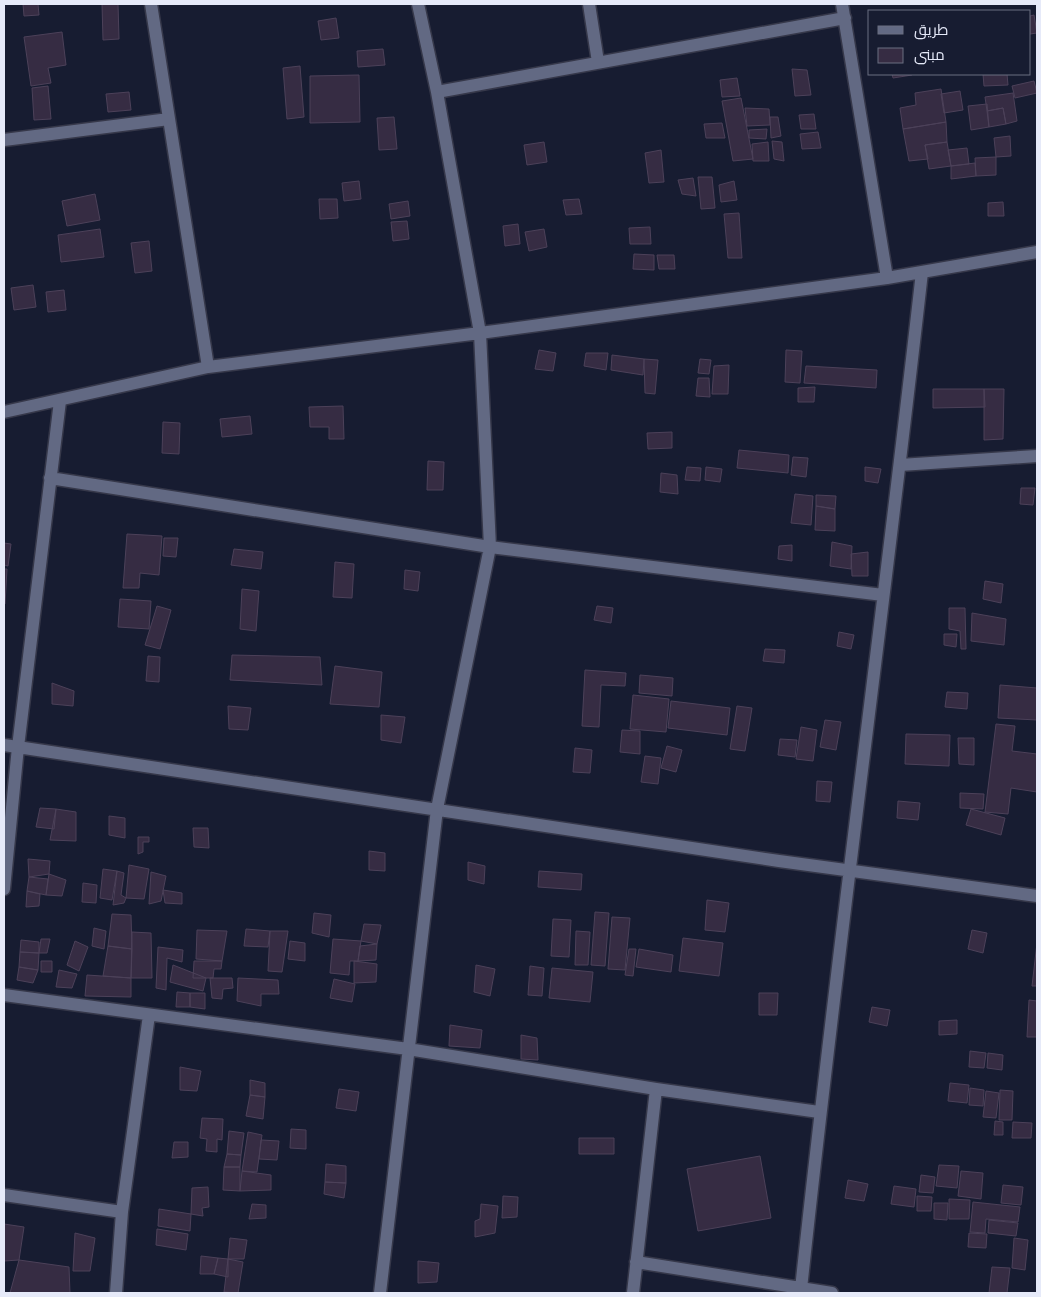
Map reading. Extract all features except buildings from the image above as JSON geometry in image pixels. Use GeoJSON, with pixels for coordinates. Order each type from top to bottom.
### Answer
{"type":"FeatureCollection","features":[{"type":"Feature","properties":{"kind":"street"},"geometry":{"type":"LineString","coordinates":[[151,4],[208,367]]}},
{"type":"Feature","properties":{"kind":"street"},"geometry":{"type":"LineString","coordinates":[[380,1293],[437,809],[490,547],[480,333],[437,92],[418,4]]}},
{"type":"Feature","properties":{"kind":"street"},"geometry":{"type":"LineString","coordinates":[[589,4],[598,62]]}},
{"type":"Feature","properties":{"kind":"street"},"geometry":{"type":"LineString","coordinates":[[842,4],[887,278]]}},
{"type":"Feature","properties":{"kind":"street"},"geometry":{"type":"LineString","coordinates":[[437,92],[844,18]]}},
{"type":"Feature","properties":{"kind":"street"},"geometry":{"type":"LineString","coordinates":[[4,140],[169,119]]}},
{"type":"Feature","properties":{"kind":"street"},"geometry":{"type":"LineString","coordinates":[[4,412],[208,367],[480,333],[887,278],[1037,252]]}},
{"type":"Feature","properties":{"kind":"street"},"geometry":{"type":"LineString","coordinates":[[801,1289],[819,1112],[900,465],[922,272]]}},
{"type":"Feature","properties":{"kind":"street"},"geometry":{"type":"LineString","coordinates":[[4,889],[18,747],[60,401]]}},
{"type":"Feature","properties":{"kind":"street"},"geometry":{"type":"LineString","coordinates":[[900,465],[1037,456]]}},
{"type":"Feature","properties":{"kind":"street"},"geometry":{"type":"LineString","coordinates":[[50,478],[490,547],[883,595]]}},
{"type":"Feature","properties":{"kind":"street"},"geometry":{"type":"LineString","coordinates":[[4,745],[848,870],[1037,896]]}},
{"type":"Feature","properties":{"kind":"street"},"geometry":{"type":"LineString","coordinates":[[4,995],[408,1049],[656,1089],[819,1112]]}},
{"type":"Feature","properties":{"kind":"street"},"geometry":{"type":"LineString","coordinates":[[116,1293],[122,1212],[149,1015]]}},
{"type":"Feature","properties":{"kind":"street"},"geometry":{"type":"LineString","coordinates":[[633,1293],[656,1089]]}},
{"type":"Feature","properties":{"kind":"street"},"geometry":{"type":"LineString","coordinates":[[4,1196],[122,1212]]}},
{"type":"Feature","properties":{"kind":"street"},"geometry":{"type":"LineString","coordinates":[[636,1262],[832,1293]]}}]}
